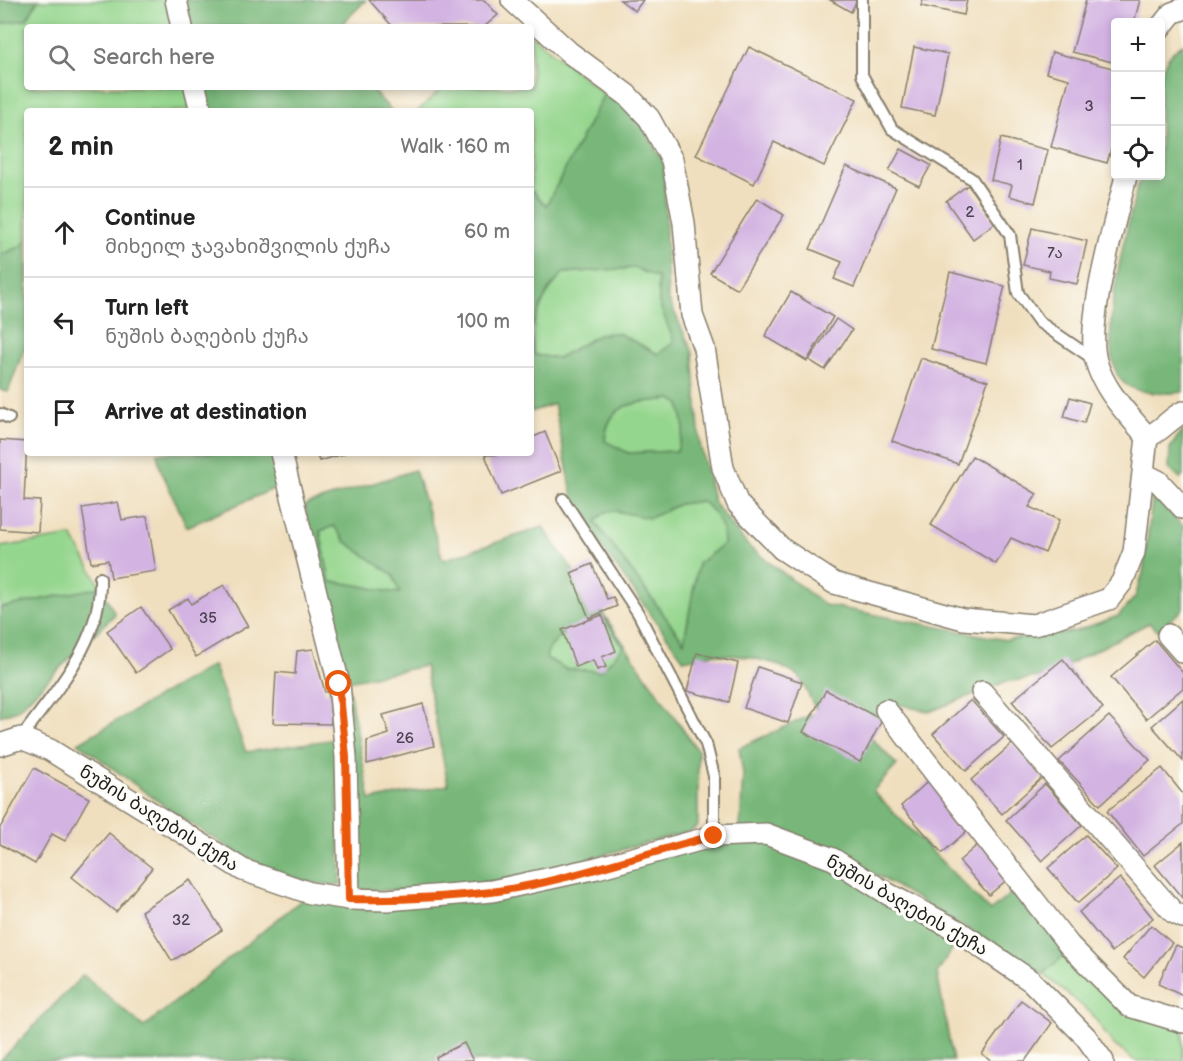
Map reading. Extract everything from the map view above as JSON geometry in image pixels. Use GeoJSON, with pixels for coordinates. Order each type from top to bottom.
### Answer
{"type":"FeatureCollection","features":[{"type":"Feature","properties":{"kind":"street"},"geometry":{"type":"LineString","coordinates":[[176,0],[181,24]]}},
{"type":"Feature","properties":{"kind":"street"},"geometry":{"type":"LineString","coordinates":[[512,0],[570,53],[627,95],[649,118],[672,160],[684,222],[692,315],[704,348],[723,468],[738,504],[782,549],[834,583],[963,618],[1034,625],[1109,599],[1122,582],[1134,552],[1147,437],[1110,392],[1095,360],[1095,310],[1125,180]]}},
{"type":"Feature","properties":{"kind":"street"},"geometry":{"type":"LineString","coordinates":[[1165,23],[1172,13],[1183,9]]}},
{"type":"Feature","properties":{"kind":"street"},"geometry":{"type":"LineString","coordinates":[[196,90],[200,108]]}},
{"type":"Feature","properties":{"kind":"street"},"geometry":{"type":"LineString","coordinates":[[1147,437],[1161,432],[1174,416],[1183,412]]}},
{"type":"Feature","properties":{"kind":"street"},"geometry":{"type":"LineString","coordinates":[[282,456],[339,684],[346,757],[349,899]]}},
{"type":"Feature","properties":{"kind":"street"},"geometry":{"type":"LineString","coordinates":[[1144,474],[1158,481],[1183,508]]}},
{"type":"Feature","properties":{"kind":"street"},"geometry":{"type":"LineString","coordinates":[[1168,635],[1183,652]]}},
{"type":"Feature","properties":{"kind":"street"},"geometry":{"type":"LineString","coordinates":[[982,692],[1173,912],[1183,917]]}},
{"type":"Feature","properties":{"kind":"street"},"geometry":{"type":"LineString","coordinates":[[886,710],[1069,945],[1129,1006],[1183,1022]]}},
{"type":"Feature","properties":{"kind":"street"},"geometry":{"type":"LineString","coordinates":[[0,745],[21,738]]}},
{"type":"Feature","properties":{"kind":"street","name":"ნუშის ბაღების ქუჩა"},"geometry":{"type":"LineString","coordinates":[[21,738],[50,750],[243,870],[309,893],[349,899],[387,900],[492,891],[597,868],[714,836],[766,834],[833,859],[888,894],[955,929],[1030,981],[1086,1037],[1103,1061]]}},
{"type":"Feature","properties":{"kind":"lane"},"geometry":{"type":"LineString","coordinates":[[862,0],[862,75],[892,129],[972,179],[1010,235],[1018,292],[1039,322],[1095,360]]}},
{"type":"Feature","properties":{"kind":"lane"},"geometry":{"type":"LineString","coordinates":[[563,499],[638,613],[706,744],[714,776],[714,836]]}},
{"type":"Feature","properties":{"kind":"lane"},"geometry":{"type":"LineString","coordinates":[[21,738],[79,657],[94,626],[101,603],[100,578]]}},
{"type":"Feature","properties":{"kind":"green space"},"geometry":{"type":"Polygon","coordinates":[[[0,0],[38,0],[27,19],[0,24],[0,0]]]}},
{"type":"Feature","properties":{"kind":"green space"},"geometry":{"type":"Polygon","coordinates":[[[38,0],[166,0],[171,24],[24,24],[24,90],[187,90],[191,108],[24,108],[24,244],[0,255],[0,24],[27,19],[38,0]]]}},
{"type":"Feature","properties":{"kind":"green space"},"geometry":{"type":"Polygon","coordinates":[[[184,0],[366,0],[342,24],[189,24],[184,0]]]}},
{"type":"Feature","properties":{"kind":"green space"},"geometry":{"type":"Polygon","coordinates":[[[534,37],[604,94],[546,206],[534,193],[534,108],[421,108],[440,90],[534,90],[534,37]]]}},
{"type":"Feature","properties":{"kind":"green space"},"geometry":{"type":"Polygon","coordinates":[[[1183,44],[1183,392],[1153,393],[1131,388],[1125,384],[1115,369],[1111,346],[1112,317],[1122,252],[1139,180],[1165,180],[1165,64],[1174,51],[1183,44]]]}},
{"type":"Feature","properties":{"kind":"green space"},"geometry":{"type":"Polygon","coordinates":[[[203,90],[372,90],[389,108],[206,108],[203,90]]]}},
{"type":"Feature","properties":{"kind":"green space"},"geometry":{"type":"Polygon","coordinates":[[[604,94],[623,104],[642,126],[664,163],[668,298],[693,353],[700,444],[714,503],[748,546],[825,605],[1006,640],[1076,631],[1118,616],[1135,597],[1143,573],[1153,495],[1183,526],[1183,609],[1158,631],[1149,623],[1046,676],[1005,682],[929,712],[902,705],[865,731],[897,765],[873,791],[990,911],[1016,889],[1070,950],[1043,974],[828,846],[740,828],[743,774],[739,748],[817,712],[799,676],[776,664],[748,657],[713,654],[684,660],[576,512],[554,404],[534,411],[534,355],[558,358],[600,334],[618,333],[658,354],[674,342],[659,303],[658,278],[635,268],[563,273],[548,291],[534,321],[534,193],[546,206],[604,94]],[[671,399],[626,406],[612,418],[607,428],[605,441],[628,453],[677,451],[684,429],[680,404],[671,399]],[[702,501],[679,504],[650,518],[615,511],[605,512],[595,522],[684,642],[698,564],[724,544],[723,531],[711,510],[702,501]]]}},
{"type":"Feature","properties":{"kind":"green space"},"geometry":{"type":"Polygon","coordinates":[[[24,244],[24,349],[8,392],[0,390],[0,255],[24,244]]]}},
{"type":"Feature","properties":{"kind":"green space"},"geometry":{"type":"Polygon","coordinates":[[[635,268],[658,278],[659,303],[675,342],[658,354],[618,333],[600,334],[558,358],[534,355],[534,326],[538,311],[563,273],[635,268]]]}},
{"type":"Feature","properties":{"kind":"green space"},"geometry":{"type":"Polygon","coordinates":[[[671,399],[680,404],[684,429],[677,451],[628,453],[605,442],[607,428],[618,411],[636,403],[671,399]]]}},
{"type":"Feature","properties":{"kind":"green space"},"geometry":{"type":"Polygon","coordinates":[[[1183,429],[1183,476],[1180,478],[1169,469],[1170,448],[1183,429]]]}},
{"type":"Feature","properties":{"kind":"green space"},"geometry":{"type":"Polygon","coordinates":[[[158,456],[273,456],[280,486],[187,527],[160,468],[158,456]]]}},
{"type":"Feature","properties":{"kind":"green space"},"geometry":{"type":"Polygon","coordinates":[[[415,470],[443,560],[543,527],[698,751],[698,826],[691,831],[567,864],[484,882],[400,891],[357,889],[305,505],[415,470]],[[334,526],[320,531],[330,582],[348,583],[400,593],[393,575],[346,542],[334,526]],[[605,619],[576,634],[561,635],[548,650],[546,658],[566,669],[601,671],[623,647],[605,619]],[[425,666],[347,681],[370,800],[448,785],[425,666]]]}},
{"type":"Feature","properties":{"kind":"green space"},"geometry":{"type":"Polygon","coordinates":[[[702,501],[719,520],[724,544],[698,564],[684,642],[595,522],[605,512],[615,511],[650,518],[679,504],[702,501]]]}},
{"type":"Feature","properties":{"kind":"green space"},"geometry":{"type":"Polygon","coordinates":[[[334,526],[346,542],[393,575],[400,593],[348,583],[330,582],[320,531],[334,526]]]}},
{"type":"Feature","properties":{"kind":"green space"},"geometry":{"type":"Polygon","coordinates":[[[72,536],[101,587],[0,608],[0,547],[72,536]]]}},
{"type":"Feature","properties":{"kind":"green space"},"geometry":{"type":"Polygon","coordinates":[[[101,587],[115,614],[17,710],[0,716],[0,608],[101,587]]]}},
{"type":"Feature","properties":{"kind":"green space"},"geometry":{"type":"Polygon","coordinates":[[[605,619],[624,647],[601,671],[566,669],[546,658],[548,650],[561,635],[576,634],[605,619]]]}},
{"type":"Feature","properties":{"kind":"green space"},"geometry":{"type":"Polygon","coordinates":[[[213,665],[246,752],[336,739],[341,884],[312,883],[278,872],[242,855],[169,809],[78,743],[213,665]]]}},
{"type":"Feature","properties":{"kind":"green space"},"geometry":{"type":"Polygon","coordinates":[[[766,834],[888,894],[953,948],[937,973],[953,1061],[0,1061],[83,975],[144,1027],[310,893],[387,900],[766,834]]]}},
{"type":"Feature","properties":{"kind":"green space"},"geometry":{"type":"Polygon","coordinates":[[[1070,950],[1130,1013],[1183,1030],[1183,1061],[1135,1061],[1113,1044],[1091,1013],[1043,974],[1070,950]]]}},
{"type":"Feature","properties":{"kind":"building"},"geometry":{"type":"Polygon","coordinates":[[[369,0],[484,0],[498,15],[488,24],[390,24],[369,0]]]}},
{"type":"Feature","properties":{"kind":"building"},"geometry":{"type":"Polygon","coordinates":[[[620,0],[643,0],[635,11],[620,0]]]}},
{"type":"Feature","properties":{"kind":"building"},"geometry":{"type":"Polygon","coordinates":[[[830,0],[857,0],[851,12],[830,0]]]}},
{"type":"Feature","properties":{"kind":"building"},"geometry":{"type":"Polygon","coordinates":[[[923,0],[967,0],[964,15],[921,6],[923,0]]]}},
{"type":"Feature","properties":{"kind":"building"},"geometry":{"type":"Polygon","coordinates":[[[1086,0],[1140,0],[1135,18],[1111,18],[1111,62],[1072,52],[1086,0]]]}},
{"type":"Feature","properties":{"kind":"building"},"geometry":{"type":"Polygon","coordinates":[[[749,47],[857,99],[824,166],[774,142],[754,184],[696,155],[749,47]]]}},
{"type":"Feature","properties":{"kind":"building"},"geometry":{"type":"Polygon","coordinates":[[[914,47],[948,54],[935,115],[902,108],[914,47]]]}},
{"type":"Feature","properties":{"kind":"building"},"geometry":{"type":"Polygon","coordinates":[[[1052,52],[1111,68],[1111,149],[1107,163],[1051,147],[1069,79],[1046,73],[1052,52]]]}},
{"type":"Feature","properties":{"kind":"building"},"geometry":{"type":"Polygon","coordinates":[[[1001,138],[1048,150],[1035,203],[1009,196],[1012,185],[991,180],[1001,138]]]}},
{"type":"Feature","properties":{"kind":"building"},"geometry":{"type":"Polygon","coordinates":[[[901,149],[931,165],[919,186],[889,171],[901,149]]]}},
{"type":"Feature","properties":{"kind":"building"},"geometry":{"type":"Polygon","coordinates":[[[846,166],[896,188],[854,287],[834,279],[842,262],[810,249],[846,166]]]}},
{"type":"Feature","properties":{"kind":"building"},"geometry":{"type":"Polygon","coordinates":[[[968,185],[995,223],[973,239],[946,201],[968,185]]]}},
{"type":"Feature","properties":{"kind":"building"},"geometry":{"type":"Polygon","coordinates":[[[757,198],[784,215],[737,289],[710,273],[757,198]]]}},
{"type":"Feature","properties":{"kind":"building"},"geometry":{"type":"Polygon","coordinates":[[[1032,228],[1087,241],[1077,284],[1049,278],[1050,271],[1023,265],[1032,228]]]}},
{"type":"Feature","properties":{"kind":"building"},"geometry":{"type":"Polygon","coordinates":[[[950,272],[1005,286],[986,363],[931,349],[950,272]]]}},
{"type":"Feature","properties":{"kind":"building"},"geometry":{"type":"Polygon","coordinates":[[[791,292],[833,317],[807,361],[765,336],[791,292]]]}},
{"type":"Feature","properties":{"kind":"building"},"geometry":{"type":"Polygon","coordinates":[[[836,319],[852,330],[825,370],[809,360],[836,319]]]}},
{"type":"Feature","properties":{"kind":"building"},"geometry":{"type":"Polygon","coordinates":[[[921,358],[988,381],[958,464],[892,441],[921,358]]]}},
{"type":"Feature","properties":{"kind":"building"},"geometry":{"type":"Polygon","coordinates":[[[1070,397],[1090,403],[1084,423],[1064,417],[1070,397]]]}},
{"type":"Feature","properties":{"kind":"building"},"geometry":{"type":"Polygon","coordinates":[[[545,432],[561,471],[501,495],[485,456],[534,456],[534,437],[545,432]]]}},
{"type":"Feature","properties":{"kind":"building"},"geometry":{"type":"Polygon","coordinates":[[[0,440],[24,442],[24,456],[26,456],[24,500],[40,501],[38,532],[0,529],[0,440]]]}},
{"type":"Feature","properties":{"kind":"building"},"geometry":{"type":"Polygon","coordinates":[[[317,456],[337,456],[319,461],[317,456]]]}},
{"type":"Feature","properties":{"kind":"building"},"geometry":{"type":"Polygon","coordinates":[[[972,456],[1037,494],[1029,507],[1059,520],[1045,553],[1011,538],[996,564],[931,525],[972,456]]]}},
{"type":"Feature","properties":{"kind":"building"},"geometry":{"type":"Polygon","coordinates":[[[118,502],[122,520],[147,516],[156,571],[111,578],[108,560],[91,563],[82,508],[118,502]]]}},
{"type":"Feature","properties":{"kind":"building"},"geometry":{"type":"Polygon","coordinates":[[[592,564],[607,599],[613,597],[617,606],[589,618],[571,573],[592,564]]]}},
{"type":"Feature","properties":{"kind":"building"},"geometry":{"type":"Polygon","coordinates":[[[224,585],[248,626],[196,657],[168,610],[188,598],[191,604],[224,585]]]}},
{"type":"Feature","properties":{"kind":"building"},"geometry":{"type":"Polygon","coordinates":[[[141,607],[170,649],[136,673],[107,631],[141,607]]]}},
{"type":"Feature","properties":{"kind":"building"},"geometry":{"type":"Polygon","coordinates":[[[602,615],[616,651],[602,657],[606,667],[597,670],[593,660],[576,667],[562,630],[602,615]]]}},
{"type":"Feature","properties":{"kind":"building"},"geometry":{"type":"Polygon","coordinates":[[[1155,640],[1183,673],[1183,688],[1146,719],[1111,677],[1155,640]]]}},
{"type":"Feature","properties":{"kind":"building"},"geometry":{"type":"Polygon","coordinates":[[[313,649],[325,692],[331,693],[331,724],[273,723],[276,672],[295,674],[297,651],[313,649]]]}},
{"type":"Feature","properties":{"kind":"building"},"geometry":{"type":"Polygon","coordinates":[[[697,653],[738,663],[729,702],[687,691],[697,653]]]}},
{"type":"Feature","properties":{"kind":"building"},"geometry":{"type":"Polygon","coordinates":[[[1063,659],[1103,708],[1052,749],[1012,701],[1063,659]]]}},
{"type":"Feature","properties":{"kind":"building"},"geometry":{"type":"Polygon","coordinates":[[[758,667],[802,682],[788,723],[744,708],[758,667]]]}},
{"type":"Feature","properties":{"kind":"building"},"geometry":{"type":"Polygon","coordinates":[[[826,690],[882,720],[860,762],[803,732],[826,690]]]}},
{"type":"Feature","properties":{"kind":"building"},"geometry":{"type":"Polygon","coordinates":[[[1183,699],[1183,761],[1152,726],[1183,699]]]}},
{"type":"Feature","properties":{"kind":"building"},"geometry":{"type":"Polygon","coordinates":[[[971,700],[1004,737],[966,771],[933,734],[971,700]]]}},
{"type":"Feature","properties":{"kind":"building"},"geometry":{"type":"Polygon","coordinates":[[[423,704],[434,746],[367,764],[367,741],[389,734],[383,715],[423,704]]]}},
{"type":"Feature","properties":{"kind":"building"},"geometry":{"type":"Polygon","coordinates":[[[1109,716],[1150,760],[1100,805],[1059,761],[1109,716]]]}},
{"type":"Feature","properties":{"kind":"building"},"geometry":{"type":"Polygon","coordinates":[[[1013,743],[1043,777],[1002,814],[971,780],[1013,743]]]}},
{"type":"Feature","properties":{"kind":"building"},"geometry":{"type":"Polygon","coordinates":[[[34,768],[89,798],[65,841],[52,834],[35,864],[0,844],[0,828],[34,768]]]}},
{"type":"Feature","properties":{"kind":"building"},"geometry":{"type":"Polygon","coordinates":[[[1162,768],[1183,794],[1183,824],[1143,856],[1107,811],[1162,768]]]}},
{"type":"Feature","properties":{"kind":"building"},"geometry":{"type":"Polygon","coordinates":[[[935,775],[978,821],[942,853],[901,806],[935,775]]]}},
{"type":"Feature","properties":{"kind":"building"},"geometry":{"type":"Polygon","coordinates":[[[1045,784],[1082,825],[1042,861],[1006,820],[1045,784]]]}},
{"type":"Feature","properties":{"kind":"building"},"geometry":{"type":"Polygon","coordinates":[[[109,833],[152,868],[116,912],[72,877],[109,833]]]}},
{"type":"Feature","properties":{"kind":"building"},"geometry":{"type":"Polygon","coordinates":[[[991,833],[1022,867],[989,895],[959,861],[991,833]]]}},
{"type":"Feature","properties":{"kind":"building"},"geometry":{"type":"Polygon","coordinates":[[[1086,835],[1117,869],[1078,903],[1048,868],[1086,835]]]}},
{"type":"Feature","properties":{"kind":"building"},"geometry":{"type":"Polygon","coordinates":[[[1183,842],[1183,899],[1155,865],[1183,842]]]}},
{"type":"Feature","properties":{"kind":"building"},"geometry":{"type":"Polygon","coordinates":[[[1120,878],[1153,918],[1112,952],[1079,912],[1120,878]]]}},
{"type":"Feature","properties":{"kind":"building"},"geometry":{"type":"Polygon","coordinates":[[[190,880],[222,930],[172,961],[141,911],[190,880]]]}},
{"type":"Feature","properties":{"kind":"building"},"geometry":{"type":"Polygon","coordinates":[[[1151,925],[1172,943],[1144,977],[1123,959],[1151,925]]]}},
{"type":"Feature","properties":{"kind":"building"},"geometry":{"type":"Polygon","coordinates":[[[1176,945],[1183,948],[1183,996],[1158,984],[1176,945]]]}},
{"type":"Feature","properties":{"kind":"building"},"geometry":{"type":"Polygon","coordinates":[[[1021,1000],[1052,1023],[1025,1061],[992,1061],[982,1054],[1021,1000]]]}},
{"type":"Feature","properties":{"kind":"building"},"geometry":{"type":"Polygon","coordinates":[[[464,1043],[473,1061],[437,1061],[436,1057],[464,1043]]]}},
{"type":"Feature","properties":{"kind":"route"},"geometry":{"type":"LineString","coordinates":[[339,684],[346,757],[349,899],[387,900],[492,891],[597,868],[714,836]]}}]}
